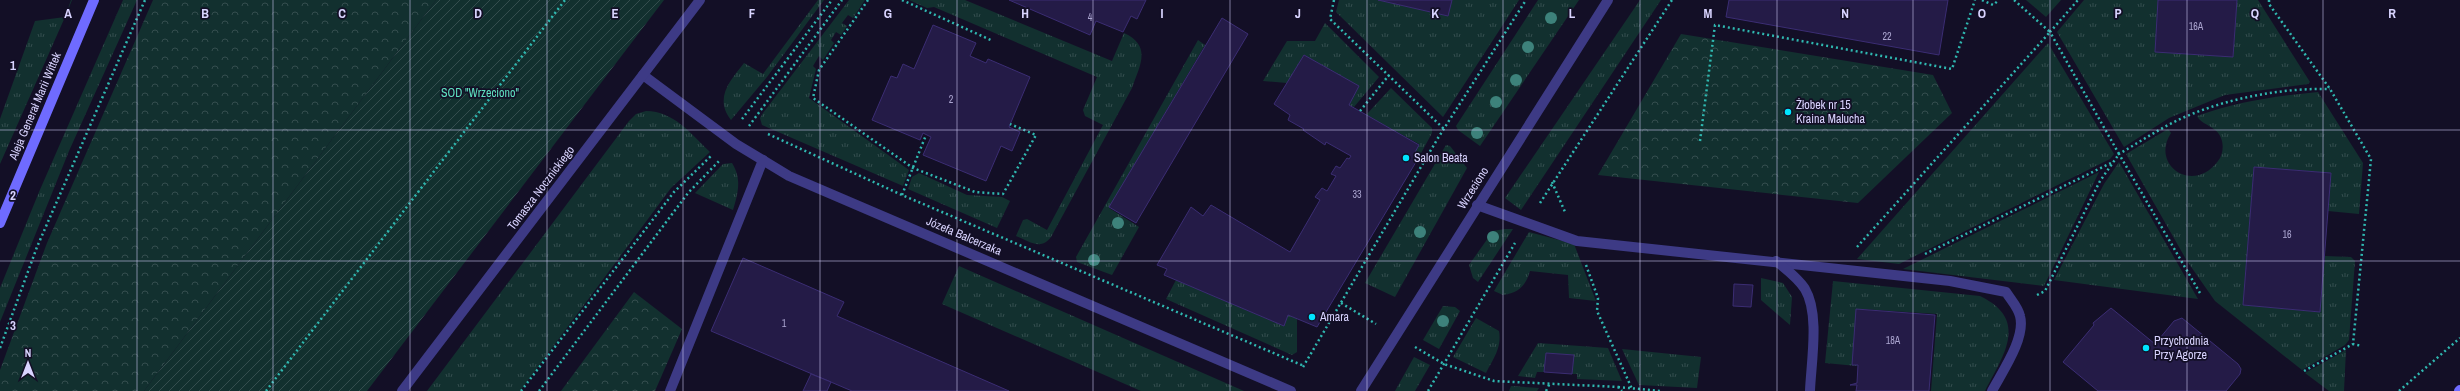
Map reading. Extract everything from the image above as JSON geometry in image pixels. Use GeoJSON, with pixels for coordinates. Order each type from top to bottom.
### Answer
{"type":"FeatureCollection","features":[{"type":"Feature","properties":{"kind":"main road","name":"Aleja Generał Marii Wittek"},"geometry":{"type":"LineString","coordinates":[[0,223],[94,0]]}},
{"type":"Feature","properties":{"kind":"street","name":"Tomasza Nocznickiego"},"geometry":{"type":"LineString","coordinates":[[402,391],[700,0]]}},
{"type":"Feature","properties":{"kind":"street","name":"Wrzeciono"},"geometry":{"type":"LineString","coordinates":[[1361,391],[1477,205],[1608,0]]}},
{"type":"Feature","properties":{"kind":"street","name":"Józefa Balcerzaka"},"geometry":{"type":"LineString","coordinates":[[643,76],[727,138],[790,176],[1290,391]]}},
{"type":"Feature","properties":{"kind":"street"},"geometry":{"type":"LineString","coordinates":[[670,391],[764,160]]}},
{"type":"Feature","properties":{"kind":"street"},"geometry":{"type":"LineString","coordinates":[[1477,205],[1577,241],[1837,268],[1990,287],[2006,292],[2016,306],[2021,318],[2020,330],[2016,347],[1992,391]]}},
{"type":"Feature","properties":{"kind":"street"},"geometry":{"type":"LineString","coordinates":[[1776,261],[1792,274],[1805,290],[1811,308],[1813,336],[1810,391]]}},
{"type":"Feature","properties":{"kind":"path"},"geometry":{"type":"LineString","coordinates":[[0,348],[37,247],[145,0]]}},
{"type":"Feature","properties":{"kind":"path"},"geometry":{"type":"LineString","coordinates":[[266,391],[565,0]]}},
{"type":"Feature","properties":{"kind":"path"},"geometry":{"type":"LineString","coordinates":[[521,391],[674,192],[716,151],[727,138],[832,0]]}},
{"type":"Feature","properties":{"kind":"path"},"geometry":{"type":"LineString","coordinates":[[539,391],[688,193],[736,144],[842,0]]}},
{"type":"Feature","properties":{"kind":"path"},"geometry":{"type":"LineString","coordinates":[[868,0],[819,70],[813,98],[913,168],[974,192],[1003,194],[1036,135],[1010,124]]}},
{"type":"Feature","properties":{"kind":"path"},"geometry":{"type":"LineString","coordinates":[[902,0],[993,41]]}},
{"type":"Feature","properties":{"kind":"path"},"geometry":{"type":"LineString","coordinates":[[1334,0],[1330,19],[1444,129]]}},
{"type":"Feature","properties":{"kind":"path"},"geometry":{"type":"LineString","coordinates":[[1290,391],[1444,129],[1526,0]]}},
{"type":"Feature","properties":{"kind":"path"},"geometry":{"type":"LineString","coordinates":[[1428,391],[1552,182],[1672,0]]}},
{"type":"Feature","properties":{"kind":"path"},"geometry":{"type":"LineString","coordinates":[[1700,141],[1715,24],[1952,69],[1975,0]]}},
{"type":"Feature","properties":{"kind":"path"},"geometry":{"type":"LineString","coordinates":[[1982,0],[1993,5],[1999,0]]}},
{"type":"Feature","properties":{"kind":"path"},"geometry":{"type":"LineString","coordinates":[[2014,0],[2050,32],[2200,293]]}},
{"type":"Feature","properties":{"kind":"path"},"geometry":{"type":"LineString","coordinates":[[1837,268],[2078,0]]}},
{"type":"Feature","properties":{"kind":"path"},"geometry":{"type":"LineString","coordinates":[[2269,0],[2269,4],[2330,89],[2371,159],[2353,344]]}},
{"type":"Feature","properties":{"kind":"path"},"geometry":{"type":"LineString","coordinates":[[1360,111],[1389,76]]}},
{"type":"Feature","properties":{"kind":"path"},"geometry":{"type":"LineString","coordinates":[[2016,306],[2045,291],[2100,181],[2119,154],[2171,124],[2221,103],[2286,91],[2330,89]]}},
{"type":"Feature","properties":{"kind":"path"},"geometry":{"type":"LineString","coordinates":[[749,125],[756,128]]}},
{"type":"Feature","properties":{"kind":"path"},"geometry":{"type":"LineString","coordinates":[[763,132],[902,195],[1304,366]]}},
{"type":"Feature","properties":{"kind":"path"},"geometry":{"type":"LineString","coordinates":[[902,195],[926,135]]}},
{"type":"Feature","properties":{"kind":"path"},"geometry":{"type":"LineString","coordinates":[[1921,256],[2113,162]]}},
{"type":"Feature","properties":{"kind":"path"},"geometry":{"type":"LineString","coordinates":[[1552,182],[1577,241],[1598,298],[1597,311],[1632,388]]}},
{"type":"Feature","properties":{"kind":"path"},"geometry":{"type":"LineString","coordinates":[[2399,391],[2460,338]]}},
{"type":"Feature","properties":{"kind":"path"},"geometry":{"type":"LineString","coordinates":[[2304,371],[2353,344],[2362,346]]}},
{"type":"Feature","properties":{"kind":"path"},"geometry":{"type":"LineString","coordinates":[[1444,364],[1494,381],[1618,387],[1661,391]]}},
{"type":"Feature","properties":{"kind":"path"},"geometry":{"type":"LineString","coordinates":[[1546,391],[1550,384]]}},
{"type":"Feature","properties":{"kind":"path"},"geometry":{"type":"LineString","coordinates":[[1618,387],[1622,391]]}},
{"type":"Feature","properties":{"kind":"green space"},"geometry":{"type":"Polygon","coordinates":[[[123,0],[137,0],[69,151],[0,322],[0,288],[39,192],[123,0]]]}},
{"type":"Feature","properties":{"kind":"green space"},"geometry":{"type":"Polygon","coordinates":[[[153,0],[436,0],[144,391],[0,391],[0,370],[47,243],[153,0]]]}},
{"type":"Feature","properties":{"kind":"green space","name":"SOD \"Wrzeciono\""},"geometry":{"type":"Polygon","coordinates":[[[436,0],[664,0],[367,391],[144,391],[436,0]]]}},
{"type":"Feature","properties":{"kind":"green space"},"geometry":{"type":"Polygon","coordinates":[[[818,0],[824,0],[767,77],[731,120],[726,112],[724,97],[729,83],[734,76],[744,63],[763,74],[818,0]]]}},
{"type":"Feature","properties":{"kind":"green space"},"geometry":{"type":"Polygon","coordinates":[[[849,0],[865,0],[853,18],[848,15],[842,23],[847,26],[841,35],[836,32],[831,40],[834,43],[823,60],[819,56],[813,66],[816,69],[809,98],[909,170],[903,186],[762,125],[760,118],[763,113],[849,0]]]}},
{"type":"Feature","properties":{"kind":"green space"},"geometry":{"type":"Polygon","coordinates":[[[909,0],[965,0],[1112,61],[1124,33],[1133,38],[1138,44],[1142,57],[1132,88],[1051,237],[1047,241],[1035,244],[1016,236],[1023,220],[1027,219],[1047,230],[1103,125],[1085,116],[1083,110],[1097,77],[934,7],[927,8],[909,0]]]}},
{"type":"Feature","properties":{"kind":"green space"},"geometry":{"type":"Polygon","coordinates":[[[1339,0],[1378,0],[1448,16],[1452,0],[1519,0],[1443,117],[1336,12],[1339,0]]]}},
{"type":"Feature","properties":{"kind":"green space"},"geometry":{"type":"Polygon","coordinates":[[[1538,0],[1579,0],[1480,146],[1458,130],[1456,126],[1538,0]]]}},
{"type":"Feature","properties":{"kind":"green space"},"geometry":{"type":"Polygon","coordinates":[[[1640,0],[1661,0],[1521,210],[1505,198],[1640,0]]]}},
{"type":"Feature","properties":{"kind":"green space"},"geometry":{"type":"Polygon","coordinates":[[[2026,0],[2061,0],[2046,17],[2026,0]]]}},
{"type":"Feature","properties":{"kind":"green space"},"geometry":{"type":"Polygon","coordinates":[[[2084,0],[2158,0],[2155,52],[2233,57],[2237,0],[2258,0],[2310,82],[2308,84],[2225,95],[2169,118],[2124,147],[2057,32],[2084,0]]]}},
{"type":"Feature","properties":{"kind":"green space"},"geometry":{"type":"Polygon","coordinates":[[[65,17],[0,164],[0,119],[35,21],[65,17]]]}},
{"type":"Feature","properties":{"kind":"green space"},"geometry":{"type":"Polygon","coordinates":[[[1325,23],[1379,77],[1354,107],[1349,105],[1359,86],[1304,55],[1287,83],[1263,81],[1287,41],[1315,41],[1325,23]]]}},
{"type":"Feature","properties":{"kind":"green space"},"geometry":{"type":"Polygon","coordinates":[[[1681,34],[1933,75],[1952,113],[1858,203],[1598,175],[1681,34]]]}},
{"type":"Feature","properties":{"kind":"green space"},"geometry":{"type":"Polygon","coordinates":[[[1198,40],[1205,45],[1109,208],[1139,227],[1112,275],[1077,262],[1076,257],[1198,40]]]}},
{"type":"Feature","properties":{"kind":"green space"},"geometry":{"type":"Polygon","coordinates":[[[2048,43],[2114,154],[2110,159],[1899,264],[1857,259],[2048,43]]]}},
{"type":"Feature","properties":{"kind":"green space"},"geometry":{"type":"Polygon","coordinates":[[[1391,88],[1432,128],[1432,133],[1419,157],[1414,154],[1419,144],[1366,115],[1391,88]]]}},
{"type":"Feature","properties":{"kind":"green space"},"geometry":{"type":"Polygon","coordinates":[[[2318,92],[2363,163],[2359,214],[2328,211],[2331,173],[2254,167],[2243,305],[2320,312],[2325,256],[2351,257],[2355,261],[2349,340],[2345,345],[2302,370],[2215,301],[2187,261],[2126,154],[2168,129],[2171,133],[2166,145],[2166,156],[2170,165],[2177,172],[2187,176],[2197,175],[2208,171],[2218,161],[2223,147],[2219,134],[2213,128],[2202,122],[2197,116],[2256,100],[2318,92]]]}},
{"type":"Feature","properties":{"kind":"green space"},"geometry":{"type":"Polygon","coordinates":[[[646,111],[656,112],[674,119],[689,131],[710,152],[671,188],[520,391],[427,391],[629,121],[636,114],[646,111]]]}},
{"type":"Feature","properties":{"kind":"green space"},"geometry":{"type":"Polygon","coordinates":[[[1446,145],[1450,146],[1467,168],[1395,297],[1365,283],[1446,145]]]}},
{"type":"Feature","properties":{"kind":"green space"},"geometry":{"type":"Polygon","coordinates":[[[2119,162],[2198,299],[2054,280],[2104,184],[2119,162]]]}},
{"type":"Feature","properties":{"kind":"green space"},"geometry":{"type":"Polygon","coordinates":[[[732,163],[738,180],[738,192],[733,210],[695,193],[723,164],[732,163]]]}},
{"type":"Feature","properties":{"kind":"green space"},"geometry":{"type":"Polygon","coordinates":[[[2099,172],[2044,286],[1903,269],[2099,172]]]}},
{"type":"Feature","properties":{"kind":"green space"},"geometry":{"type":"Polygon","coordinates":[[[919,173],[967,195],[1002,197],[1010,201],[997,228],[908,189],[912,177],[919,173]]]}},
{"type":"Feature","properties":{"kind":"green space"},"geometry":{"type":"Polygon","coordinates":[[[1513,229],[1478,282],[1473,278],[1469,265],[1493,231],[1513,229]]]}},
{"type":"Feature","properties":{"kind":"green space"},"geometry":{"type":"Polygon","coordinates":[[[1529,232],[1574,244],[1596,301],[1569,298],[1568,275],[1530,271],[1524,284],[1518,290],[1503,295],[1494,291],[1529,232]]]}},
{"type":"Feature","properties":{"kind":"green space"},"geometry":{"type":"Polygon","coordinates":[[[959,266],[1244,391],[1141,391],[942,304],[959,266]]]}},
{"type":"Feature","properties":{"kind":"green space"},"geometry":{"type":"Polygon","coordinates":[[[1761,278],[1783,283],[1792,297],[1790,325],[1761,300],[1761,278]]]}},
{"type":"Feature","properties":{"kind":"green space"},"geometry":{"type":"Polygon","coordinates":[[[1176,280],[1284,326],[1288,315],[1297,318],[1297,352],[1292,355],[1166,299],[1176,280]]]}},
{"type":"Feature","properties":{"kind":"green space"},"geometry":{"type":"Polygon","coordinates":[[[1833,281],[1980,296],[1995,306],[2004,316],[2008,327],[2008,339],[2005,352],[1985,391],[1931,391],[1937,314],[1861,309],[1857,366],[1825,363],[1833,281]]]}},
{"type":"Feature","properties":{"kind":"green space"},"geometry":{"type":"Polygon","coordinates":[[[634,292],[682,329],[655,391],[561,391],[634,292]]]}},
{"type":"Feature","properties":{"kind":"green space"},"geometry":{"type":"Polygon","coordinates":[[[1443,306],[1455,307],[1460,311],[1439,349],[1423,340],[1443,306]]]}},
{"type":"Feature","properties":{"kind":"green space"},"geometry":{"type":"Polygon","coordinates":[[[1476,318],[1499,331],[1500,337],[1498,348],[1486,373],[1453,357],[1476,318]]]}},
{"type":"Feature","properties":{"kind":"green space"},"geometry":{"type":"Polygon","coordinates":[[[1538,343],[1608,348],[1622,381],[1577,379],[1577,374],[1572,374],[1573,355],[1546,353],[1544,372],[1537,372],[1535,378],[1518,376],[1538,343]]]}},
{"type":"Feature","properties":{"kind":"green space"},"geometry":{"type":"Polygon","coordinates":[[[1622,349],[1701,357],[1697,388],[1639,385],[1622,349]]]}},
{"type":"Feature","properties":{"kind":"green space"},"geometry":{"type":"Polygon","coordinates":[[[2346,350],[2344,391],[2329,391],[2305,373],[2346,350]]]}},
{"type":"Feature","properties":{"kind":"green space"},"geometry":{"type":"Polygon","coordinates":[[[1414,357],[1430,365],[1415,391],[1395,391],[1414,357]]]}},
{"type":"Feature","properties":{"kind":"green space"},"geometry":{"type":"Polygon","coordinates":[[[1511,386],[1539,388],[1537,391],[1509,391],[1511,386]]]}},
{"type":"Feature","properties":{"kind":"building"},"geometry":{"type":"Polygon","coordinates":[[[1009,0],[1146,0],[1137,19],[1131,16],[1123,32],[1096,21],[1090,35],[1009,0]]]}},
{"type":"Feature","properties":{"kind":"building"},"geometry":{"type":"Polygon","coordinates":[[[1378,0],[1452,0],[1448,16],[1378,0]]]}},
{"type":"Feature","properties":{"kind":"building"},"geometry":{"type":"Polygon","coordinates":[[[1729,0],[1948,0],[1939,55],[1726,17],[1729,0]]]}},
{"type":"Feature","properties":{"kind":"building"},"geometry":{"type":"Polygon","coordinates":[[[2158,0],[2237,0],[2233,57],[2155,52],[2158,0]]]}},
{"type":"Feature","properties":{"kind":"building"},"geometry":{"type":"Polygon","coordinates":[[[1222,18],[1248,34],[1136,223],[1109,207],[1222,18]]]}},
{"type":"Feature","properties":{"kind":"building"},"geometry":{"type":"Polygon","coordinates":[[[933,25],[976,43],[970,56],[986,63],[988,59],[1030,77],[1009,127],[1020,132],[1012,151],[1001,146],[986,181],[923,155],[931,137],[923,133],[920,140],[872,120],[891,76],[897,78],[903,64],[914,69],[933,25]]]}},
{"type":"Feature","properties":{"kind":"building"},"geometry":{"type":"Polygon","coordinates":[[[1304,55],[1359,86],[1349,105],[1419,145],[1414,154],[1419,157],[1317,327],[1288,315],[1284,326],[1164,275],[1167,269],[1157,265],[1191,207],[1203,216],[1211,205],[1290,252],[1320,200],[1315,197],[1322,188],[1327,191],[1336,176],[1331,174],[1336,166],[1340,168],[1347,158],[1349,159],[1351,156],[1326,142],[1325,145],[1303,130],[1304,129],[1288,120],[1290,115],[1274,104],[1304,55]]]}},
{"type":"Feature","properties":{"kind":"building"},"geometry":{"type":"Polygon","coordinates":[[[2254,167],[2331,173],[2320,312],[2243,305],[2254,167]]]}},
{"type":"Feature","properties":{"kind":"building"},"geometry":{"type":"Polygon","coordinates":[[[743,258],[844,302],[837,316],[1009,391],[852,391],[711,331],[743,258]]]}},
{"type":"Feature","properties":{"kind":"building"},"geometry":{"type":"Polygon","coordinates":[[[1734,284],[1753,285],[1751,307],[1733,306],[1734,284]]]}},
{"type":"Feature","properties":{"kind":"building","name":"Przychodnia Przy Agorze"},"geometry":{"type":"Polygon","coordinates":[[[2111,308],[2155,344],[2174,321],[2182,318],[2238,364],[2241,369],[2240,374],[2226,391],[2098,391],[2063,362],[2094,325],[2093,323],[2111,308]]]}},
{"type":"Feature","properties":{"kind":"building"},"geometry":{"type":"Polygon","coordinates":[[[1856,309],[1935,315],[1929,391],[1856,391],[1857,385],[1850,385],[1857,383],[1858,365],[1852,365],[1856,309]]]}},
{"type":"Feature","properties":{"kind":"building"},"geometry":{"type":"Polygon","coordinates":[[[1546,353],[1574,355],[1572,374],[1544,372],[1546,353]]]}},
{"type":"Feature","properties":{"kind":"building"},"geometry":{"type":"Polygon","coordinates":[[[811,374],[831,382],[827,391],[803,391],[811,374]]]}},
{"type":"Feature","properties":{"kind":"place","name":"Żłobek nr 15 Kraina Malucha"},"geometry":{"type":"Point","coordinates":[1788,112]}},
{"type":"Feature","properties":{"kind":"place","name":"Salon Beata"},"geometry":{"type":"Point","coordinates":[1406,158]}},
{"type":"Feature","properties":{"kind":"place","name":"Amara"},"geometry":{"type":"Point","coordinates":[1312,317]}},
{"type":"Feature","properties":{"kind":"place","name":"Przychodnia Przy Agorze"},"geometry":{"type":"Point","coordinates":[2146,348]}}]}
